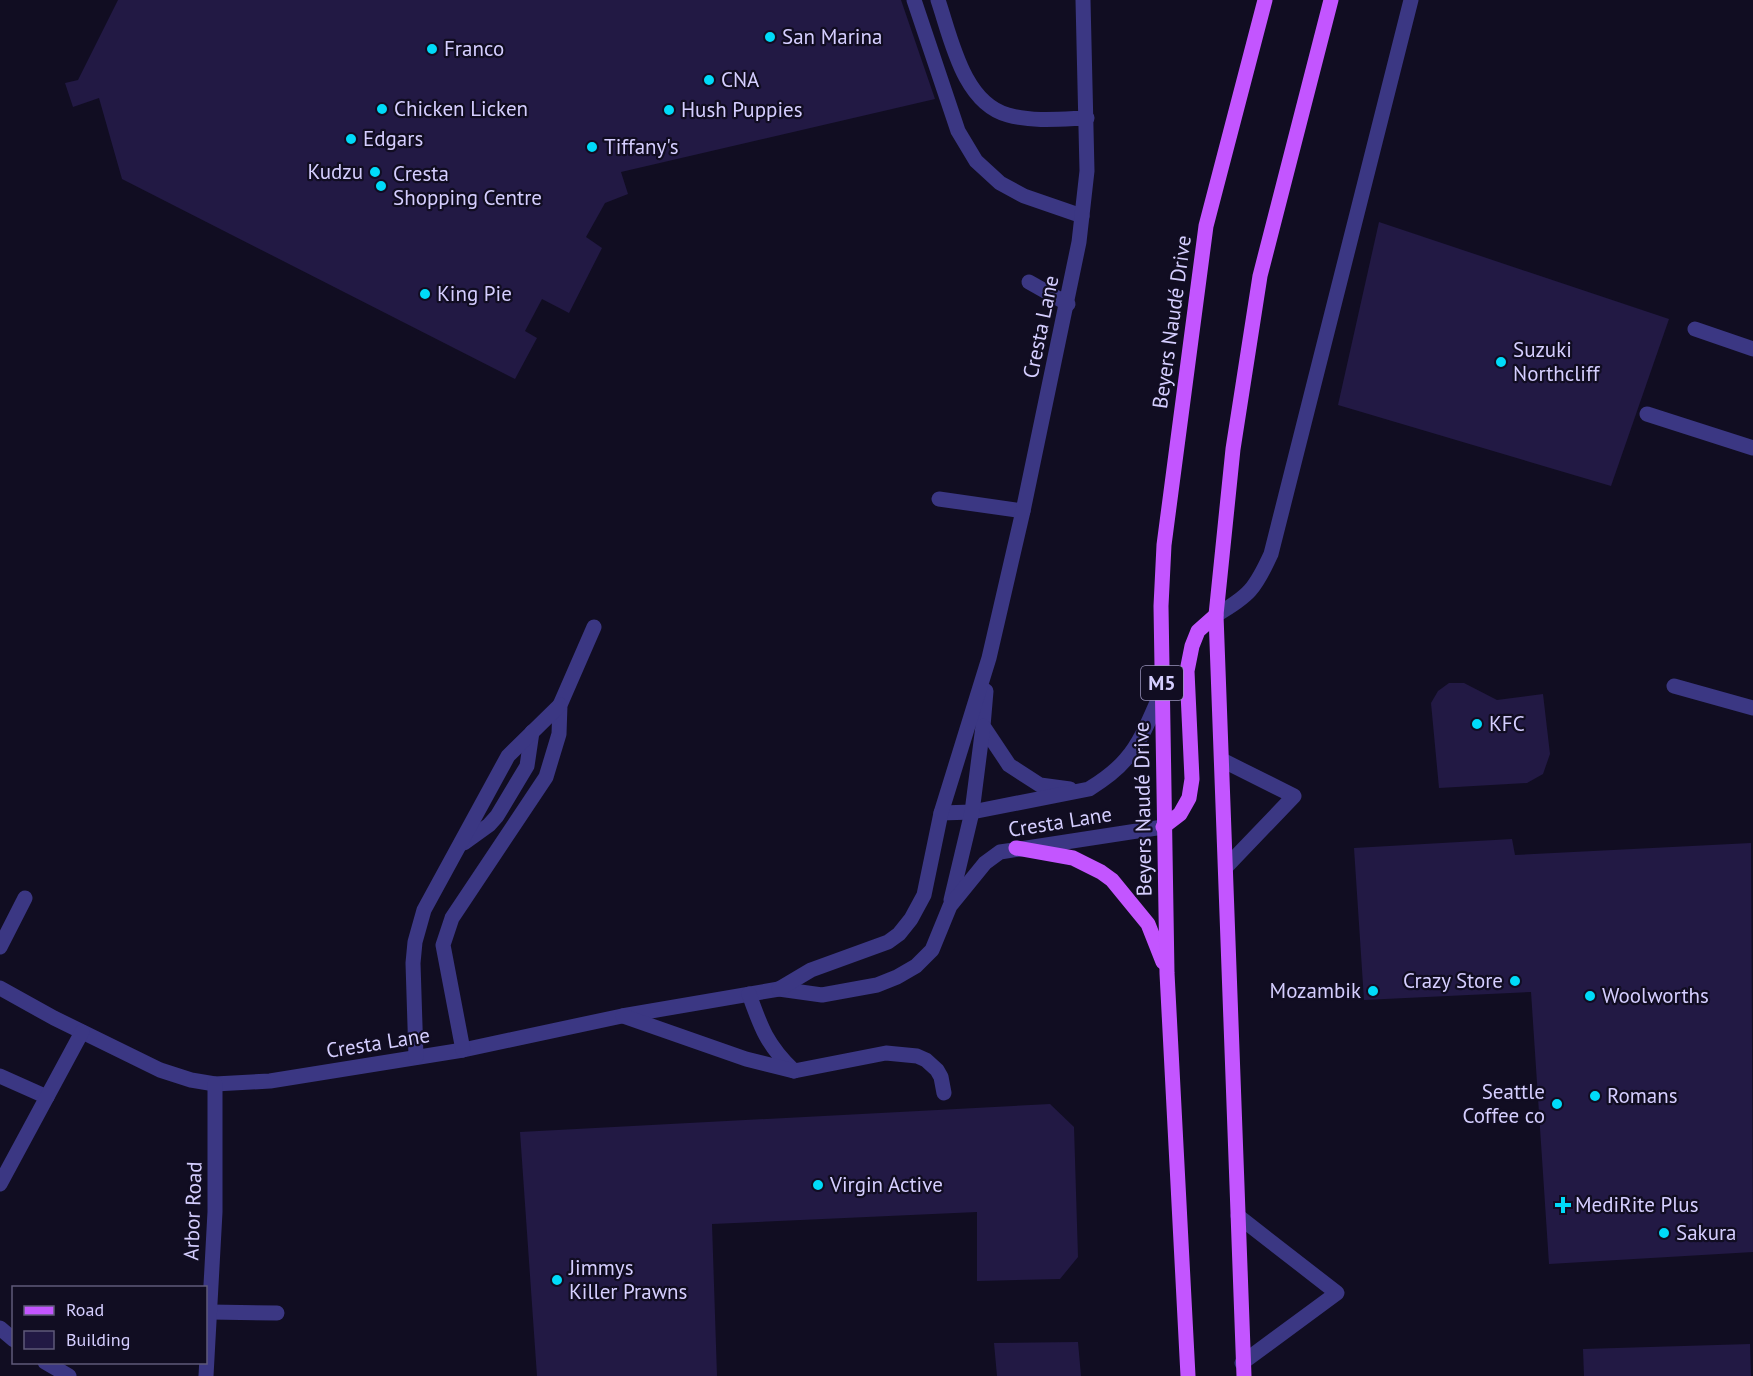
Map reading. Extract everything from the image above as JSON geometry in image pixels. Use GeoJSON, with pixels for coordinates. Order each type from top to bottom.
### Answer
{"type":"FeatureCollection","features":[{"type":"Feature","properties":{"kind":"main road","name":"Beyers Naudé Drive"},"geometry":{"type":"LineString","coordinates":[[1188,1376],[1167,973],[1161,606],[1164,545],[1206,226],[1265,0]]}},
{"type":"Feature","properties":{"kind":"main road"},"geometry":{"type":"LineString","coordinates":[[1243,1370],[1216,615],[1233,449],[1260,276],[1331,0]]}},
{"type":"Feature","properties":{"kind":"main road"},"geometry":{"type":"LineString","coordinates":[[1163,827],[1180,814],[1189,798],[1192,778],[1187,671],[1192,646],[1198,631],[1216,615]]}},
{"type":"Feature","properties":{"kind":"main road"},"geometry":{"type":"LineString","coordinates":[[1016,848],[1073,858],[1112,880],[1148,924],[1167,973]]}},
{"type":"Feature","properties":{"kind":"street"},"geometry":{"type":"LineString","coordinates":[[914,0],[958,131],[976,161],[1000,183],[1024,196],[1082,216]]}},
{"type":"Feature","properties":{"kind":"street"},"geometry":{"type":"LineString","coordinates":[[938,0],[960,64],[972,88],[984,102],[1006,115],[1040,119],[1087,118]]}},
{"type":"Feature","properties":{"kind":"street","name":"Cresta Lane"},"geometry":{"type":"LineString","coordinates":[[779,989],[811,970],[874,949],[899,934],[912,919],[924,895],[941,813],[989,658],[1068,304],[1087,171],[1083,0]]}},
{"type":"Feature","properties":{"kind":"street"},"geometry":{"type":"LineString","coordinates":[[1216,615],[1239,602],[1258,582],[1271,554],[1411,0]]}},
{"type":"Feature","properties":{"kind":"street"},"geometry":{"type":"LineString","coordinates":[[1029,282],[1068,304]]}},
{"type":"Feature","properties":{"kind":"street"},"geometry":{"type":"LineString","coordinates":[[1695,329],[1753,349]]}},
{"type":"Feature","properties":{"kind":"street"},"geometry":{"type":"LineString","coordinates":[[1647,414],[1753,448]]}},
{"type":"Feature","properties":{"kind":"street"},"geometry":{"type":"LineString","coordinates":[[939,499],[1023,511]]}},
{"type":"Feature","properties":{"kind":"street"},"geometry":{"type":"LineString","coordinates":[[463,1050],[443,945],[445,935],[452,918],[546,777],[559,734],[560,705],[594,627]]}},
{"type":"Feature","properties":{"kind":"street","name":"Cresta Lane"},"geometry":{"type":"LineString","coordinates":[[0,988],[160,1070],[191,1080],[215,1084],[270,1081],[463,1050],[622,1016],[779,989],[822,995],[877,985],[916,966],[932,950],[950,906],[972,812],[989,658]]}},
{"type":"Feature","properties":{"kind":"street"},"geometry":{"type":"LineString","coordinates":[[1674,686],[1753,708]]}},
{"type":"Feature","properties":{"kind":"street","name":"Cresta Lane"},"geometry":{"type":"LineString","coordinates":[[941,813],[972,812],[1089,789],[1127,759],[1162,691]]}},
{"type":"Feature","properties":{"kind":"street"},"geometry":{"type":"LineString","coordinates":[[416,1057],[412,978],[415,942],[424,910],[508,756],[560,705]]}},
{"type":"Feature","properties":{"kind":"street","name":"Cresta Lane"},"geometry":{"type":"LineString","coordinates":[[983,726],[1009,765],[1040,785],[1089,789]]}},
{"type":"Feature","properties":{"kind":"street"},"geometry":{"type":"LineString","coordinates":[[461,844],[489,825],[497,816],[527,766],[532,732]]}},
{"type":"Feature","properties":{"kind":"street"},"geometry":{"type":"LineString","coordinates":[[1222,760],[1294,796],[1226,867]]}},
{"type":"Feature","properties":{"kind":"street","name":"Cresta Lane"},"geometry":{"type":"LineString","coordinates":[[950,906],[985,863],[1000,852],[1163,827]]}},
{"type":"Feature","properties":{"kind":"street"},"geometry":{"type":"LineString","coordinates":[[0,947],[25,898]]}},
{"type":"Feature","properties":{"kind":"street"},"geometry":{"type":"LineString","coordinates":[[749,994],[768,1042],[794,1071]]}},
{"type":"Feature","properties":{"kind":"street"},"geometry":{"type":"LineString","coordinates":[[622,1016],[746,1059],[794,1071],[877,1054],[917,1056],[926,1060],[937,1070],[944,1093]]}},
{"type":"Feature","properties":{"kind":"street"},"geometry":{"type":"LineString","coordinates":[[0,1184],[82,1032]]}},
{"type":"Feature","properties":{"kind":"street"},"geometry":{"type":"LineString","coordinates":[[0,1076],[47,1097]]}},
{"type":"Feature","properties":{"kind":"street","name":"Arbor Road"},"geometry":{"type":"LineString","coordinates":[[207,1360],[216,1212],[215,1084]]}},
{"type":"Feature","properties":{"kind":"street"},"geometry":{"type":"LineString","coordinates":[[1238,1216],[1337,1293],[1243,1370]]}},
{"type":"Feature","properties":{"kind":"street"},"geometry":{"type":"LineString","coordinates":[[210,1312],[278,1313]]}},
{"type":"Feature","properties":{"kind":"street"},"geometry":{"type":"LineString","coordinates":[[0,1328],[12,1338]]}},
{"type":"Feature","properties":{"kind":"street"},"geometry":{"type":"LineString","coordinates":[[48,1364],[69,1376]]}},
{"type":"Feature","properties":{"kind":"building","name":"Cresta Shopping Centre"},"geometry":{"type":"Polygon","coordinates":[[[118,0],[901,0],[935,99],[621,172],[628,194],[605,203],[586,237],[602,248],[569,313],[542,299],[525,331],[537,338],[515,379],[122,179],[99,98],[73,107],[65,83],[78,80],[118,0]]]}},
{"type":"Feature","properties":{"kind":"building","name":"Suzuki Northcliff"},"geometry":{"type":"Polygon","coordinates":[[[1379,222],[1669,319],[1611,486],[1338,405],[1379,222]]]}},
{"type":"Feature","properties":{"kind":"building"},"geometry":{"type":"Polygon","coordinates":[[[1449,683],[1464,683],[1497,700],[1543,694],[1550,754],[1543,774],[1527,783],[1439,788],[1431,703],[1438,691],[1449,683]]]}},
{"type":"Feature","properties":{"kind":"building"},"geometry":{"type":"Polygon","coordinates":[[[1512,839],[1515,855],[1751,843],[1753,1252],[1549,1264],[1531,992],[1364,1000],[1354,848],[1512,839]]]}},
{"type":"Feature","properties":{"kind":"building"},"geometry":{"type":"Polygon","coordinates":[[[1050,1104],[1074,1127],[1078,1257],[1060,1279],[977,1281],[977,1212],[712,1224],[717,1376],[537,1376],[520,1132],[1050,1104]]]}},
{"type":"Feature","properties":{"kind":"building"},"geometry":{"type":"Polygon","coordinates":[[[1078,1342],[1081,1376],[997,1376],[994,1343],[1078,1342]]]}},
{"type":"Feature","properties":{"kind":"building"},"geometry":{"type":"Polygon","coordinates":[[[1750,1344],[1751,1376],[1584,1376],[1583,1349],[1750,1344]]]}},
{"type":"Feature","properties":{"kind":"place","name":"San Marina"},"geometry":{"type":"Point","coordinates":[770,37]}},
{"type":"Feature","properties":{"kind":"place","name":"Franco"},"geometry":{"type":"Point","coordinates":[432,49]}},
{"type":"Feature","properties":{"kind":"place","name":"CNA"},"geometry":{"type":"Point","coordinates":[709,80]}},
{"type":"Feature","properties":{"kind":"place","name":"Chicken Licken"},"geometry":{"type":"Point","coordinates":[382,109]}},
{"type":"Feature","properties":{"kind":"place","name":"Hush Puppies"},"geometry":{"type":"Point","coordinates":[669,110]}},
{"type":"Feature","properties":{"kind":"place","name":"Edgars"},"geometry":{"type":"Point","coordinates":[351,139]}},
{"type":"Feature","properties":{"kind":"place","name":"Tiffany's"},"geometry":{"type":"Point","coordinates":[592,147]}},
{"type":"Feature","properties":{"kind":"place","name":"Kudzu"},"geometry":{"type":"Point","coordinates":[375,172]}},
{"type":"Feature","properties":{"kind":"place","name":"Cresta Shopping Centre"},"geometry":{"type":"Point","coordinates":[381,186]}},
{"type":"Feature","properties":{"kind":"place","name":"King Pie"},"geometry":{"type":"Point","coordinates":[425,294]}},
{"type":"Feature","properties":{"kind":"place","name":"Suzuki Northcliff"},"geometry":{"type":"Point","coordinates":[1501,362]}},
{"type":"Feature","properties":{"kind":"place","name":"KFC"},"geometry":{"type":"Point","coordinates":[1477,724]}},
{"type":"Feature","properties":{"kind":"place","name":"Crazy Store"},"geometry":{"type":"Point","coordinates":[1515,981]}},
{"type":"Feature","properties":{"kind":"place","name":"Mozambik"},"geometry":{"type":"Point","coordinates":[1373,991]}},
{"type":"Feature","properties":{"kind":"place","name":"Woolworths"},"geometry":{"type":"Point","coordinates":[1590,996]}},
{"type":"Feature","properties":{"kind":"place","name":"Romans"},"geometry":{"type":"Point","coordinates":[1595,1096]}},
{"type":"Feature","properties":{"kind":"place","name":"Seattle Coffee co"},"geometry":{"type":"Point","coordinates":[1557,1104]}},
{"type":"Feature","properties":{"kind":"place","name":"Virgin Active"},"geometry":{"type":"Point","coordinates":[818,1185]}},
{"type":"Feature","properties":{"kind":"place","name":"MediRite Plus"},"geometry":{"type":"Point","coordinates":[1563,1205]}},
{"type":"Feature","properties":{"kind":"place","name":"Sakura"},"geometry":{"type":"Point","coordinates":[1664,1233]}},
{"type":"Feature","properties":{"kind":"place","name":"Jimmys Killer Prawns"},"geometry":{"type":"Point","coordinates":[557,1280]}}]}
